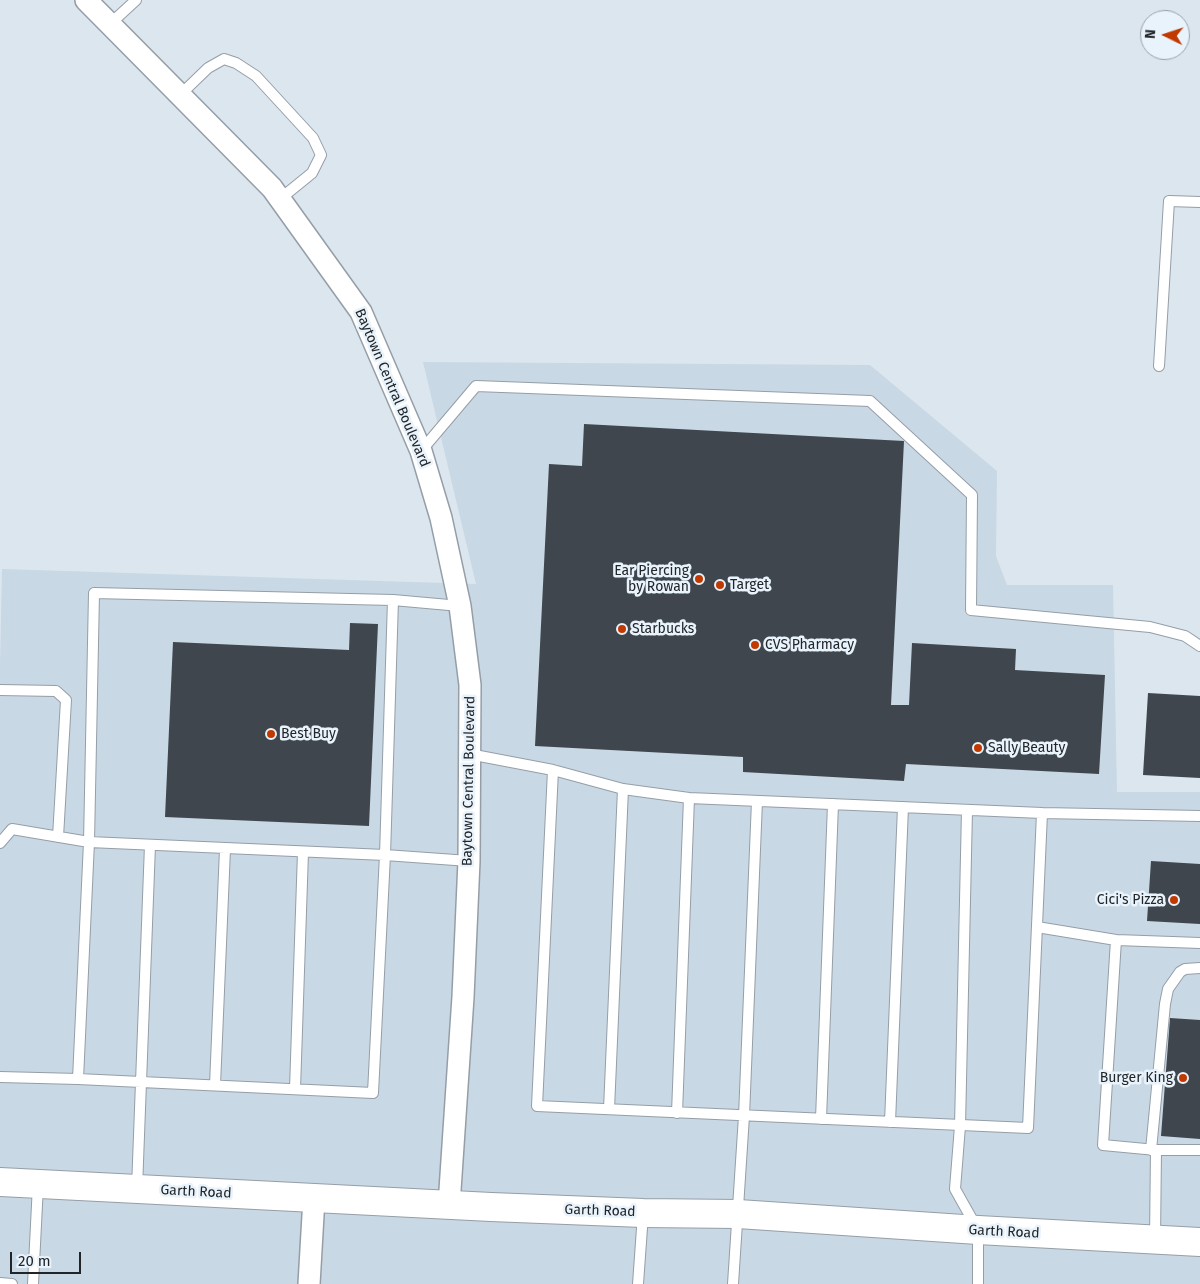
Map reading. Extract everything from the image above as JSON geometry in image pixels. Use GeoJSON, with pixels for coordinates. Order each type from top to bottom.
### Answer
{"type":"FeatureCollection","features":[{"type":"Feature","properties":{"kind":"main road","name":"Garth Road"},"geometry":{"type":"LineString","coordinates":[[0,1182],[449,1205],[643,1213],[738,1214],[1200,1242]]}},
{"type":"Feature","properties":{"kind":"street","name":"Baytown Central Boulevard"},"geometry":{"type":"LineString","coordinates":[[86,0],[272,188],[361,312],[421,451],[441,518],[460,606],[470,685],[469,861],[449,1205]]}},
{"type":"Feature","properties":{"kind":"street"},"geometry":{"type":"LineString","coordinates":[[310,1284],[314,1198]]}},
{"type":"Feature","properties":{"kind":"lane"},"geometry":{"type":"LineString","coordinates":[[110,24],[136,0]]}},
{"type":"Feature","properties":{"kind":"lane"},"geometry":{"type":"LineString","coordinates":[[180,95],[208,68],[224,59],[236,63],[256,76],[313,138],[321,155],[312,173],[280,199]]}},
{"type":"Feature","properties":{"kind":"lane"},"geometry":{"type":"LineString","coordinates":[[1159,366],[1168,201],[1200,202]]}},
{"type":"Feature","properties":{"kind":"lane"},"geometry":{"type":"LineString","coordinates":[[421,451],[476,386],[870,401],[972,495],[970,610],[1150,627],[1185,636],[1200,646]]}},
{"type":"Feature","properties":{"kind":"lane"},"geometry":{"type":"LineString","coordinates":[[78,1079],[89,842],[94,593],[392,600],[460,606]]}},
{"type":"Feature","properties":{"kind":"lane"},"geometry":{"type":"LineString","coordinates":[[0,1077],[373,1093],[385,855],[392,600]]}},
{"type":"Feature","properties":{"kind":"lane"},"geometry":{"type":"LineString","coordinates":[[0,690],[56,691],[66,700],[58,837]]}},
{"type":"Feature","properties":{"kind":"lane"},"geometry":{"type":"LineString","coordinates":[[469,754],[553,770],[623,790],[689,798],[1042,813],[1200,816]]}},
{"type":"Feature","properties":{"kind":"lane"},"geometry":{"type":"LineString","coordinates":[[553,770],[536,1106],[1028,1128],[1042,813]]}},
{"type":"Feature","properties":{"kind":"lane"},"geometry":{"type":"LineString","coordinates":[[609,1109],[623,790]]}},
{"type":"Feature","properties":{"kind":"lane"},"geometry":{"type":"LineString","coordinates":[[677,1113],[689,798]]}},
{"type":"Feature","properties":{"kind":"lane"},"geometry":{"type":"LineString","coordinates":[[733,1284],[744,1116],[757,801]]}},
{"type":"Feature","properties":{"kind":"lane"},"geometry":{"type":"LineString","coordinates":[[821,1119],[833,804]]}},
{"type":"Feature","properties":{"kind":"lane"},"geometry":{"type":"LineString","coordinates":[[890,1122],[903,807]]}},
{"type":"Feature","properties":{"kind":"lane"},"geometry":{"type":"LineString","coordinates":[[967,810],[960,1126],[955,1188],[978,1230],[978,1284]]}},
{"type":"Feature","properties":{"kind":"lane"},"geometry":{"type":"LineString","coordinates":[[0,843],[12,830],[89,842],[385,855],[469,861]]}},
{"type":"Feature","properties":{"kind":"lane"},"geometry":{"type":"LineString","coordinates":[[136,1189],[142,1082],[150,845]]}},
{"type":"Feature","properties":{"kind":"lane"},"geometry":{"type":"LineString","coordinates":[[215,1085],[224,848]]}},
{"type":"Feature","properties":{"kind":"lane"},"geometry":{"type":"LineString","coordinates":[[294,1090],[303,852]]}},
{"type":"Feature","properties":{"kind":"lane"},"geometry":{"type":"LineString","coordinates":[[1037,927],[1116,940],[1200,943]]}},
{"type":"Feature","properties":{"kind":"lane"},"geometry":{"type":"LineString","coordinates":[[1116,940],[1103,1145],[1154,1150],[1200,1150]]}},
{"type":"Feature","properties":{"kind":"lane"},"geometry":{"type":"LineString","coordinates":[[1155,1240],[1154,1150],[1165,1004],[1168,989],[1180,972],[1185,968],[1200,968]]}},
{"type":"Feature","properties":{"kind":"lane"},"geometry":{"type":"LineString","coordinates":[[33,1284],[38,1183]]}},
{"type":"Feature","properties":{"kind":"lane"},"geometry":{"type":"LineString","coordinates":[[638,1284],[643,1213]]}},
{"type":"Feature","properties":{"kind":"lane"},"geometry":{"type":"LineString","coordinates":[[0,1283],[12,1284]]}},
{"type":"Feature","properties":{"kind":"shaded area"},"geometry":{"type":"Polygon","coordinates":[[[423,362],[870,365],[997,471],[996,556],[1007,585],[1113,585],[1117,792],[1200,792],[1200,1284],[0,1284],[0,666],[2,569],[476,584],[423,362]]]}},
{"type":"Feature","properties":{"kind":"building","name":"Target"},"geometry":{"type":"Polygon","coordinates":[[[584,424],[904,441],[891,705],[909,705],[912,643],[1016,649],[1015,670],[1105,675],[1099,774],[906,764],[904,781],[743,772],[743,757],[535,746],[549,464],[582,466],[584,424]]]}},
{"type":"Feature","properties":{"kind":"building","name":"Best Buy"},"geometry":{"type":"Polygon","coordinates":[[[350,623],[378,624],[369,826],[165,817],[173,642],[349,650],[350,623]]]}},
{"type":"Feature","properties":{"kind":"building"},"geometry":{"type":"Polygon","coordinates":[[[1148,693],[1200,696],[1200,778],[1143,775],[1148,693]]]}},
{"type":"Feature","properties":{"kind":"building"},"geometry":{"type":"Polygon","coordinates":[[[1151,861],[1200,864],[1200,924],[1147,921],[1151,861]]]}},
{"type":"Feature","properties":{"kind":"building","name":"Burger King"},"geometry":{"type":"Polygon","coordinates":[[[1170,1018],[1200,1020],[1200,1139],[1161,1136],[1170,1018]]]}},
{"type":"Feature","properties":{"kind":"place","name":"Ear Piercing by Rowan"},"geometry":{"type":"Point","coordinates":[699,579]}},
{"type":"Feature","properties":{"kind":"place","name":"Target"},"geometry":{"type":"Point","coordinates":[720,585]}},
{"type":"Feature","properties":{"kind":"place","name":"Starbucks"},"geometry":{"type":"Point","coordinates":[622,629]}},
{"type":"Feature","properties":{"kind":"place","name":"CVS Pharmacy"},"geometry":{"type":"Point","coordinates":[755,645]}},
{"type":"Feature","properties":{"kind":"place","name":"Best Buy"},"geometry":{"type":"Point","coordinates":[271,734]}},
{"type":"Feature","properties":{"kind":"place","name":"Sally Beauty"},"geometry":{"type":"Point","coordinates":[978,748]}},
{"type":"Feature","properties":{"kind":"place","name":"Cici's Pizza"},"geometry":{"type":"Point","coordinates":[1174,900]}},
{"type":"Feature","properties":{"kind":"place","name":"Burger King"},"geometry":{"type":"Point","coordinates":[1183,1078]}}]}
